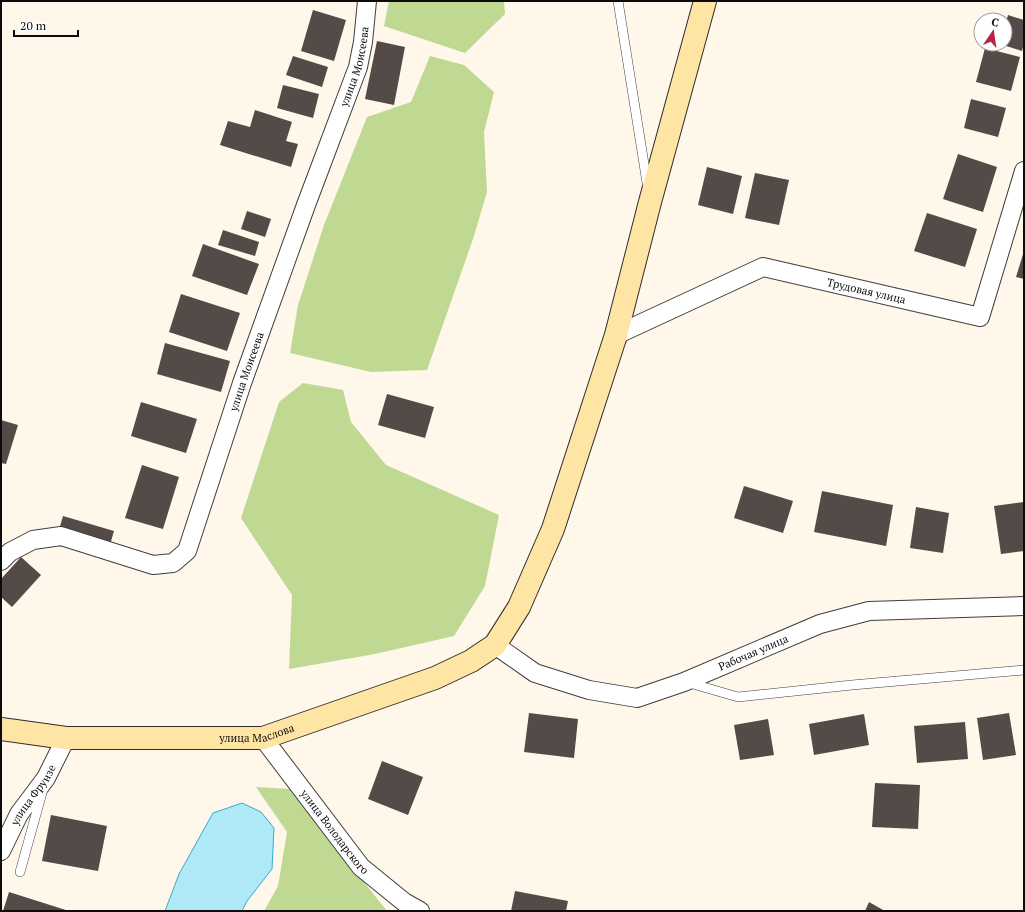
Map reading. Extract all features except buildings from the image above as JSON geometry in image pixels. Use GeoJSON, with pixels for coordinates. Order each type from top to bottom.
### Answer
{"type":"FeatureCollection","features":[{"type":"Feature","properties":{"kind":"main road"},"geometry":{"type":"LineString","coordinates":[[495,645],[518,607],[553,529],[616,335],[650,202],[705,1]]}},
{"type":"Feature","properties":{"kind":"main road","name":"улица Маслова"},"geometry":{"type":"LineString","coordinates":[[1,729],[66,738],[264,738],[435,678],[471,661],[495,645]]}},
{"type":"Feature","properties":{"kind":"street","name":"улица Моисеева"},"geometry":{"type":"LineString","coordinates":[[4,553],[33,540],[61,536],[153,565],[173,563],[187,551],[242,384],[306,205],[358,67],[363,42],[367,1]]}},
{"type":"Feature","properties":{"kind":"street","name":"Трудовая улица"},"geometry":{"type":"LineString","coordinates":[[616,335],[763,267],[980,317],[1024,171]]}},
{"type":"Feature","properties":{"kind":"street","name":"Рабочая улица"},"geometry":{"type":"LineString","coordinates":[[495,645],[535,672],[589,690],[637,698],[684,682],[820,624],[869,612],[1024,606]]}},
{"type":"Feature","properties":{"kind":"street","name":"улица Фрунзе"},"geometry":{"type":"LineString","coordinates":[[1,852],[19,814],[46,778],[66,738]]}},
{"type":"Feature","properties":{"kind":"street","name":"улица Володарского"},"geometry":{"type":"LineString","coordinates":[[264,738],[362,867],[404,902],[420,911]]}},
{"type":"Feature","properties":{"kind":"lane"},"geometry":{"type":"LineString","coordinates":[[618,1],[650,202]]}},
{"type":"Feature","properties":{"kind":"lane"},"geometry":{"type":"LineString","coordinates":[[684,682],[738,697],[852,685],[1024,670]]}},
{"type":"Feature","properties":{"kind":"lane"},"geometry":{"type":"LineString","coordinates":[[20,872],[46,778]]}},
{"type":"Feature","properties":{"kind":"green space"},"geometry":{"type":"Polygon","coordinates":[[[389,1],[504,1],[505,14],[465,53],[384,26],[389,1]]]}},
{"type":"Feature","properties":{"kind":"green space"},"geometry":{"type":"Polygon","coordinates":[[[430,56],[464,65],[494,92],[484,132],[487,192],[473,239],[427,370],[371,372],[290,353],[298,305],[324,225],[367,117],[411,102],[430,56]]]}},
{"type":"Feature","properties":{"kind":"green space"},"geometry":{"type":"Polygon","coordinates":[[[303,383],[343,390],[351,422],[386,465],[499,515],[485,586],[454,636],[375,654],[289,669],[292,595],[241,518],[279,402],[303,383]]]}},
{"type":"Feature","properties":{"kind":"green space"},"geometry":{"type":"Polygon","coordinates":[[[256,787],[290,789],[387,911],[264,911],[278,886],[287,832],[256,787]]]}},
{"type":"Feature","properties":{"kind":"water"},"geometry":{"type":"Polygon","coordinates":[[[242,803],[261,812],[274,828],[272,869],[247,901],[242,911],[165,911],[179,874],[213,813],[242,803]]]}}]}
